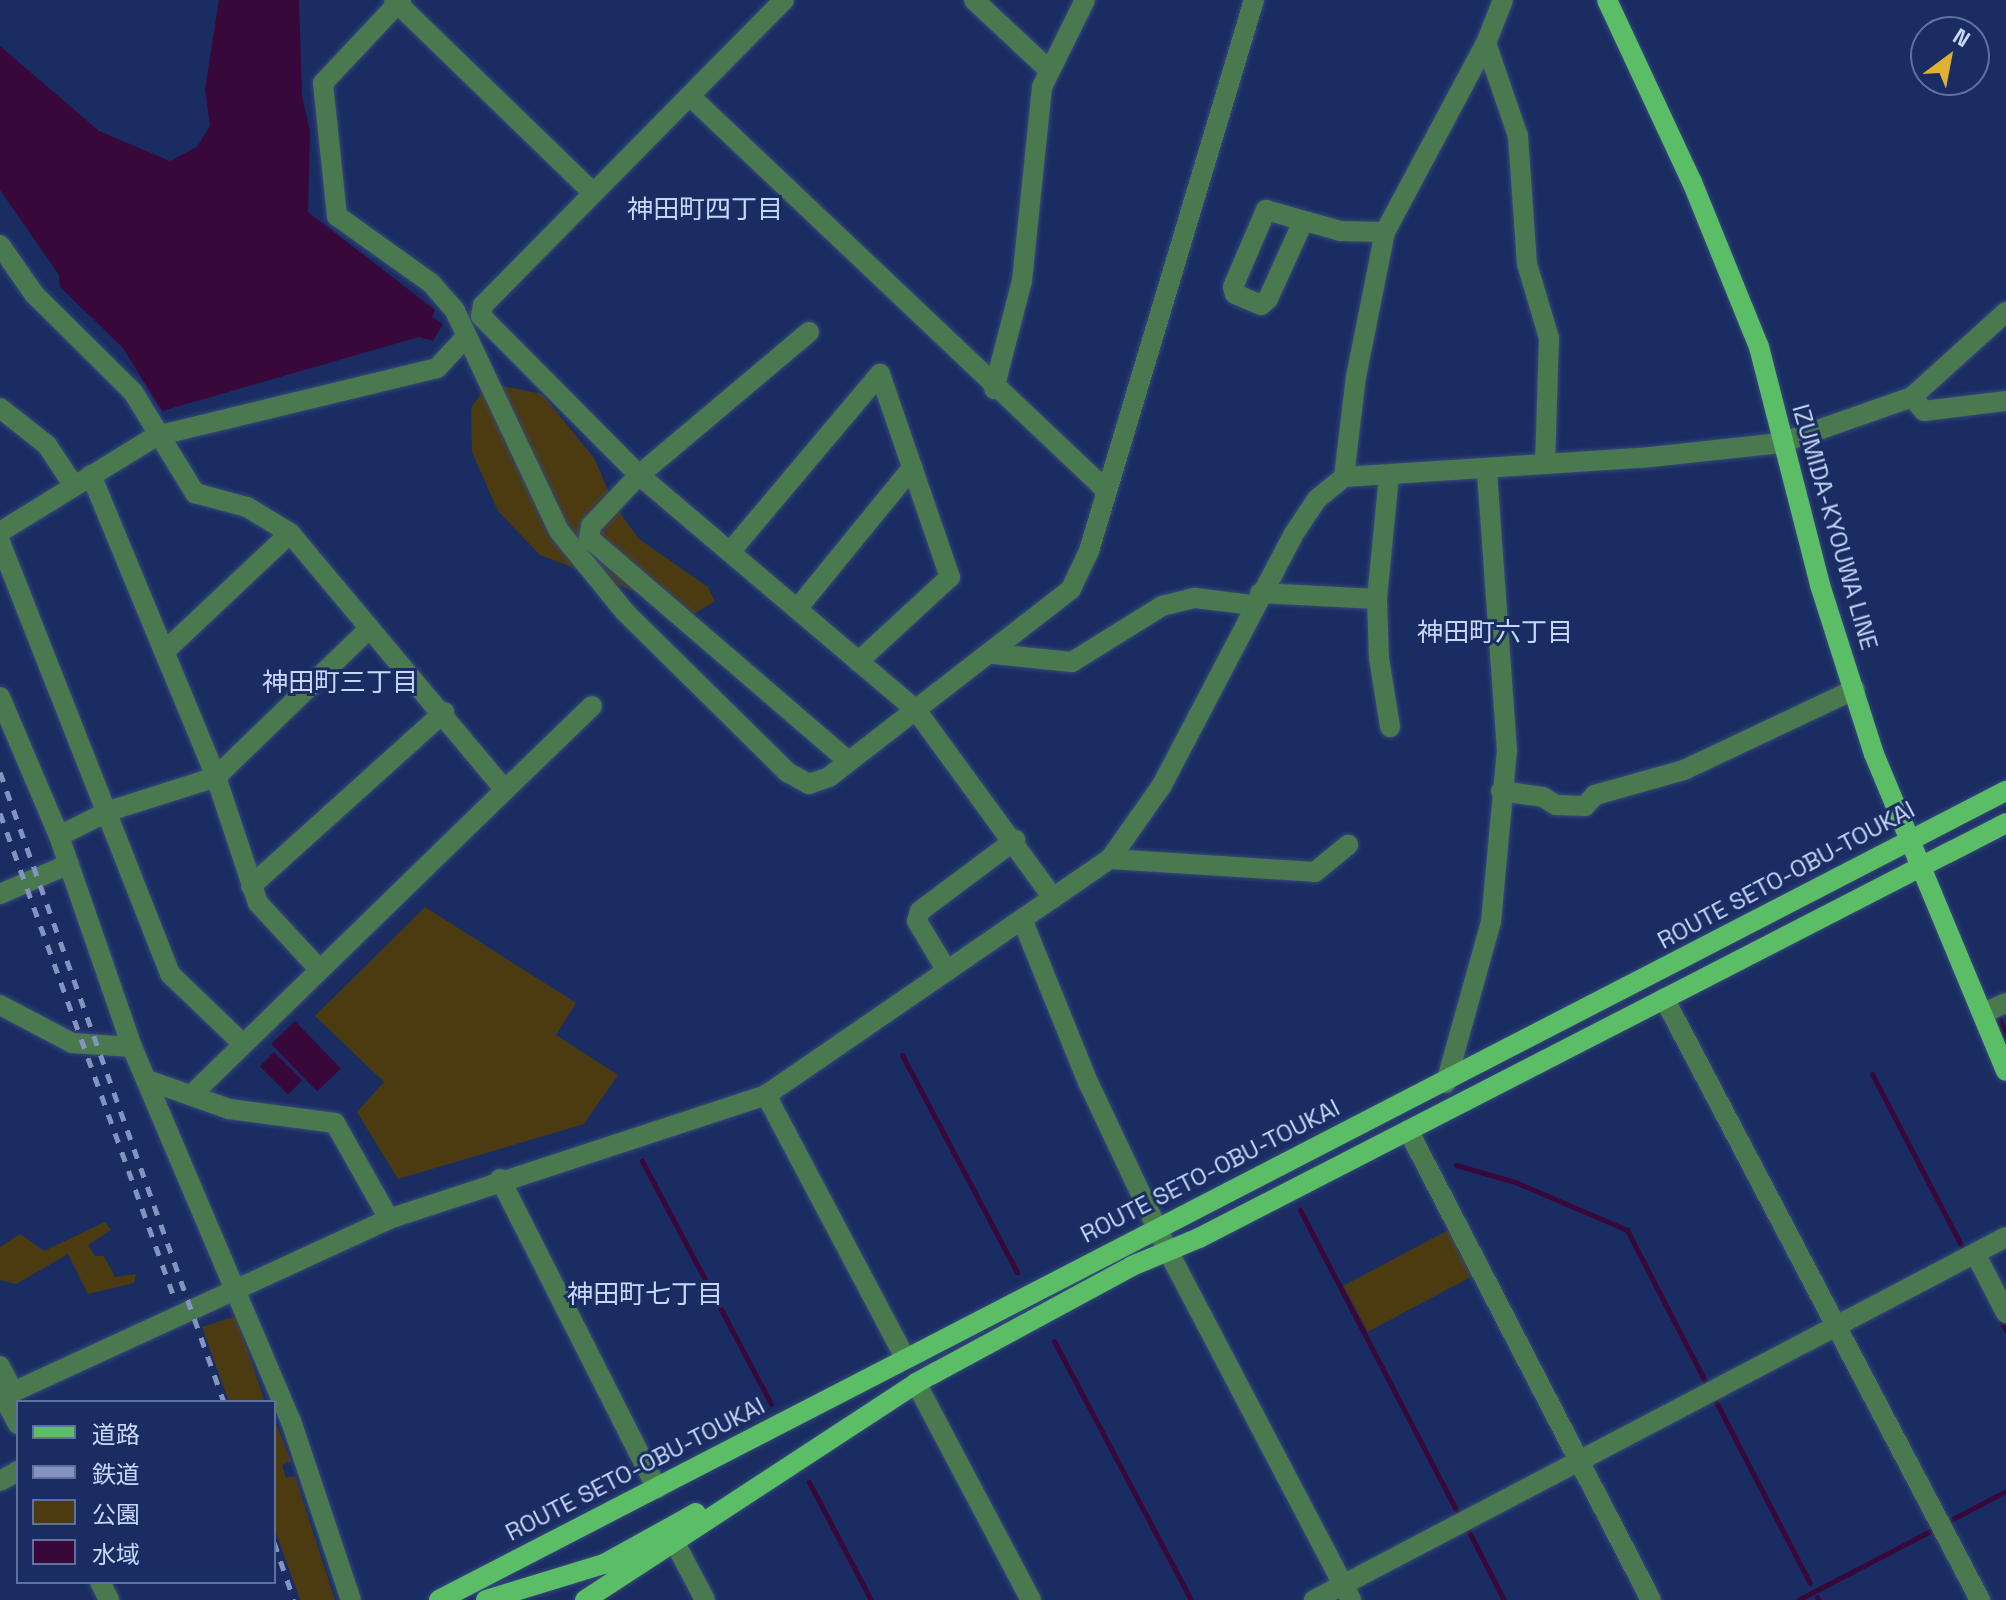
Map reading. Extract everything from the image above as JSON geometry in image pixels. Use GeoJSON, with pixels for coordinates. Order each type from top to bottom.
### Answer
{"type":"FeatureCollection","features":[{"type":"Feature","properties":{"kind":"main road","name":"IZUMIDA-KYOUWA LINE"},"geometry":{"type":"LineString","coordinates":[[1607,0],[1687,170],[1759,347],[1781,443],[1820,585],[1874,754],[1913,838],[1920,866],[2006,1071]]}},
{"type":"Feature","properties":{"kind":"main road","name":"ROUTE SETO-OBU-TOUKAI"},"geometry":{"type":"LineString","coordinates":[[439,1600],[1158,1227],[1446,1083],[2006,791]]}},
{"type":"Feature","properties":{"kind":"main road","name":"ROUTE SETO-OBU-TOUKAI"},"geometry":{"type":"LineString","coordinates":[[585,1600],[916,1383],[1132,1266],[1169,1253],[2006,823]]}},
{"type":"Feature","properties":{"kind":"main road"},"geometry":{"type":"LineString","coordinates":[[486,1600],[604,1564],[702,1509],[744,1495]]}},
{"type":"Feature","properties":{"kind":"street"},"geometry":{"type":"LineString","coordinates":[[784,0],[692,98],[483,305],[481,316],[639,475],[916,710],[1015,840],[1053,898]]}},
{"type":"Feature","properties":{"kind":"street"},"geometry":{"type":"LineString","coordinates":[[974,0],[1049,70]]}},
{"type":"Feature","properties":{"kind":"street"},"geometry":{"type":"LineString","coordinates":[[994,389],[1022,281],[1042,87],[1085,0]]}},
{"type":"Feature","properties":{"kind":"street"},"geometry":{"type":"LineString","coordinates":[[593,193],[397,1],[323,83],[337,216],[431,283],[455,311],[465,338],[559,531],[625,612],[787,772],[809,784],[829,777],[847,760],[994,654],[1071,589],[1089,551],[1254,0]]}},
{"type":"Feature","properties":{"kind":"street"},"geometry":{"type":"LineString","coordinates":[[1344,477],[1356,377],[1385,232],[1486,43],[1503,0]]}},
{"type":"Feature","properties":{"kind":"street"},"geometry":{"type":"LineString","coordinates":[[1486,43],[1518,136],[1527,264],[1549,338],[1545,464]]}},
{"type":"Feature","properties":{"kind":"street"},"geometry":{"type":"LineString","coordinates":[[692,98],[994,389],[1106,490]]}},
{"type":"Feature","properties":{"kind":"street"},"geometry":{"type":"LineString","coordinates":[[1302,224],[1385,232]]}},
{"type":"Feature","properties":{"kind":"street"},"geometry":{"type":"LineString","coordinates":[[0,245],[34,294],[133,392],[156,436],[195,493],[247,507],[290,533],[444,712],[505,790]]}},
{"type":"Feature","properties":{"kind":"street"},"geometry":{"type":"LineString","coordinates":[[6,1395],[389,1219],[500,1179],[766,1095],[947,971],[1110,859],[1162,785],[1256,599],[1317,499],[1344,477],[1487,469],[1781,443],[1912,397],[2006,312]]}},
{"type":"Feature","properties":{"kind":"street"},"geometry":{"type":"LineString","coordinates":[[809,332],[639,475],[591,526],[589,538],[847,760]]}},
{"type":"Feature","properties":{"kind":"street"},"geometry":{"type":"LineString","coordinates":[[0,532],[156,436],[437,368],[465,338]]}},
{"type":"Feature","properties":{"kind":"street"},"geometry":{"type":"LineString","coordinates":[[730,552],[880,374],[950,577],[858,662]]}},
{"type":"Feature","properties":{"kind":"street"},"geometry":{"type":"LineString","coordinates":[[1912,397],[1924,411],[2006,401]]}},
{"type":"Feature","properties":{"kind":"street"},"geometry":{"type":"LineString","coordinates":[[0,408],[47,445],[83,481],[165,651],[216,777],[258,903],[319,969]]}},
{"type":"Feature","properties":{"kind":"street"},"geometry":{"type":"LineString","coordinates":[[797,609],[913,467]]}},
{"type":"Feature","properties":{"kind":"street"},"geometry":{"type":"LineString","coordinates":[[1446,1083],[1491,922],[1507,735],[1487,469]]}},
{"type":"Feature","properties":{"kind":"street"},"geometry":{"type":"LineString","coordinates":[[1389,476],[1377,599],[1379,658],[1390,727]]}},
{"type":"Feature","properties":{"kind":"street"},"geometry":{"type":"LineString","coordinates":[[165,651],[290,533]]}},
{"type":"Feature","properties":{"kind":"street"},"geometry":{"type":"LineString","coordinates":[[0,542],[109,811],[170,974],[243,1044]]}},
{"type":"Feature","properties":{"kind":"street"},"geometry":{"type":"LineString","coordinates":[[994,654],[1072,662],[1162,606],[1195,598],[1377,599]]}},
{"type":"Feature","properties":{"kind":"street"},"geometry":{"type":"LineString","coordinates":[[59,836],[109,811],[216,777],[370,628]]}},
{"type":"Feature","properties":{"kind":"street"},"geometry":{"type":"LineString","coordinates":[[1501,791],[1543,797],[1556,805],[1585,806],[1595,795],[1684,770],[1855,689]]}},
{"type":"Feature","properties":{"kind":"street"},"geometry":{"type":"LineString","coordinates":[[0,697],[59,836],[132,1047],[239,1290],[351,1600]]}},
{"type":"Feature","properties":{"kind":"street"},"geometry":{"type":"LineString","coordinates":[[191,1095],[592,706]]}},
{"type":"Feature","properties":{"kind":"street"},"geometry":{"type":"LineString","coordinates":[[251,886],[444,712]]}},
{"type":"Feature","properties":{"kind":"street"},"geometry":{"type":"LineString","coordinates":[[947,971],[917,921],[920,911],[1015,840]]}},
{"type":"Feature","properties":{"kind":"street"},"geometry":{"type":"LineString","coordinates":[[1110,859],[1315,872],[1348,845]]}},
{"type":"Feature","properties":{"kind":"street"},"geometry":{"type":"LineString","coordinates":[[0,894],[69,864]]}},
{"type":"Feature","properties":{"kind":"street"},"geometry":{"type":"LineString","coordinates":[[1022,919],[1088,1082],[1169,1253],[1347,1592]]}},
{"type":"Feature","properties":{"kind":"street"},"geometry":{"type":"LineString","coordinates":[[1664,998],[1840,1328],[1980,1600]]}},
{"type":"Feature","properties":{"kind":"street"},"geometry":{"type":"LineString","coordinates":[[1982,1014],[2006,1003]]}},
{"type":"Feature","properties":{"kind":"street"},"geometry":{"type":"LineString","coordinates":[[0,1005],[72,1043],[132,1047]]}},
{"type":"Feature","properties":{"kind":"street"},"geometry":{"type":"LineString","coordinates":[[147,1080],[229,1109],[335,1123],[389,1219]]}},
{"type":"Feature","properties":{"kind":"street"},"geometry":{"type":"LineString","coordinates":[[766,1095],[905,1357]]}},
{"type":"Feature","properties":{"kind":"street"},"geometry":{"type":"LineString","coordinates":[[1408,1130],[1651,1600]]}},
{"type":"Feature","properties":{"kind":"street"},"geometry":{"type":"LineString","coordinates":[[500,1179],[657,1488]]}},
{"type":"Feature","properties":{"kind":"street"},"geometry":{"type":"LineString","coordinates":[[1314,1600],[1347,1592],[1580,1462],[1977,1257],[2006,1237]]}},
{"type":"Feature","properties":{"kind":"street"},"geometry":{"type":"LineString","coordinates":[[1977,1257],[2006,1313]]}},
{"type":"Feature","properties":{"kind":"street"},"geometry":{"type":"LineString","coordinates":[[0,1366],[6,1395],[16,1419]]}},
{"type":"Feature","properties":{"kind":"street"},"geometry":{"type":"LineString","coordinates":[[916,1383],[1031,1600]]}},
{"type":"Feature","properties":{"kind":"street"},"geometry":{"type":"LineString","coordinates":[[675,1543],[705,1600]]}},
{"type":"Feature","properties":{"kind":"green space"},"geometry":{"type":"Polygon","coordinates":[[[488,383],[542,394],[594,458],[615,506],[639,539],[708,587],[715,601],[694,614],[540,555],[498,511],[472,452],[471,408],[488,383]]]}},
{"type":"Feature","properties":{"kind":"green space"},"geometry":{"type":"Polygon","coordinates":[[[425,907],[576,1003],[556,1035],[618,1075],[584,1124],[398,1179],[357,1112],[384,1082],[315,1016],[425,907]]]}},
{"type":"Feature","properties":{"kind":"green space"},"geometry":{"type":"Polygon","coordinates":[[[105,1222],[111,1230],[88,1245],[95,1256],[104,1256],[115,1277],[136,1274],[134,1283],[88,1294],[68,1254],[16,1284],[0,1280],[0,1247],[20,1234],[44,1251],[105,1222]]]}},
{"type":"Feature","properties":{"kind":"green space"},"geometry":{"type":"Polygon","coordinates":[[[1452,1228],[1476,1274],[1368,1332],[1343,1286],[1452,1228]]]}},
{"type":"Feature","properties":{"kind":"green space"},"geometry":{"type":"Polygon","coordinates":[[[236,1316],[264,1400],[228,1400],[202,1327],[236,1316]]]}},
{"type":"Feature","properties":{"kind":"green space"},"geometry":{"type":"Polygon","coordinates":[[[276,1423],[291,1462],[282,1465],[286,1478],[295,1476],[335,1600],[300,1600],[276,1533],[276,1423]]]}},
{"type":"Feature","properties":{"kind":"water"},"geometry":{"type":"Polygon","coordinates":[[[219,0],[299,0],[302,96],[310,131],[308,212],[435,310],[432,317],[443,324],[433,341],[419,337],[162,411],[123,348],[60,287],[59,275],[0,190],[0,46],[99,131],[170,161],[197,147],[210,126],[205,89],[219,0]]]}},
{"type":"Feature","properties":{"kind":"water"},"geometry":{"type":"Polygon","coordinates":[[[295,1021],[341,1068],[317,1091],[271,1044],[295,1021]]]}},
{"type":"Feature","properties":{"kind":"water"},"geometry":{"type":"Polygon","coordinates":[[[274,1052],[302,1080],[288,1094],[260,1066],[274,1052]]]}},
{"type":"Feature","properties":{"kind":"waterway"},"geometry":{"type":"LineString","coordinates":[[1998,1015],[2006,1037]]}},
{"type":"Feature","properties":{"kind":"waterway"},"geometry":{"type":"LineString","coordinates":[[902,1055],[1017,1272]]}},
{"type":"Feature","properties":{"kind":"waterway"},"geometry":{"type":"LineString","coordinates":[[1872,1074],[1963,1249]]}},
{"type":"Feature","properties":{"kind":"waterway"},"geometry":{"type":"LineString","coordinates":[[642,1161],[771,1404]]}},
{"type":"Feature","properties":{"kind":"waterway"},"geometry":{"type":"LineString","coordinates":[[1456,1165],[1515,1182],[1627,1230],[1707,1385]]}},
{"type":"Feature","properties":{"kind":"waterway"},"geometry":{"type":"LineString","coordinates":[[1300,1210],[1458,1513]]}},
{"type":"Feature","properties":{"kind":"waterway"},"geometry":{"type":"LineString","coordinates":[[1999,1317],[2006,1330]]}},
{"type":"Feature","properties":{"kind":"waterway"},"geometry":{"type":"LineString","coordinates":[[1054,1341],[1191,1600]]}},
{"type":"Feature","properties":{"kind":"waterway"},"geometry":{"type":"LineString","coordinates":[[1716,1402],[1810,1583]]}},
{"type":"Feature","properties":{"kind":"waterway"},"geometry":{"type":"LineString","coordinates":[[809,1482],[871,1600]]}},
{"type":"Feature","properties":{"kind":"waterway"},"geometry":{"type":"LineString","coordinates":[[1947,1522],[2006,1491]]}},
{"type":"Feature","properties":{"kind":"waterway"},"geometry":{"type":"LineString","coordinates":[[1798,1600],[1938,1527]]}},
{"type":"Feature","properties":{"kind":"waterway"},"geometry":{"type":"LineString","coordinates":[[1468,1530],[1504,1600]]}},
{"type":"Feature","properties":{"kind":"railway"},"geometry":{"type":"LineString","coordinates":[[0,772],[223,1400]]}},
{"type":"Feature","properties":{"kind":"railway"},"geometry":{"type":"LineString","coordinates":[[0,813],[175,1300]]}},
{"type":"Feature","properties":{"kind":"railway"},"geometry":{"type":"LineString","coordinates":[[276,1548],[294,1600]]}},
{"type":"Feature","properties":{"kind":"district","name":"神田町四丁目"},"geometry":{"type":"Point","coordinates":[705,210]}},
{"type":"Feature","properties":{"kind":"district","name":"神田町六丁目"},"geometry":{"type":"Point","coordinates":[1495,633]}},
{"type":"Feature","properties":{"kind":"district","name":"神田町三丁目"},"geometry":{"type":"Point","coordinates":[340,683]}},
{"type":"Feature","properties":{"kind":"district","name":"神田町七丁目"},"geometry":{"type":"Point","coordinates":[645,1295]}}]}
